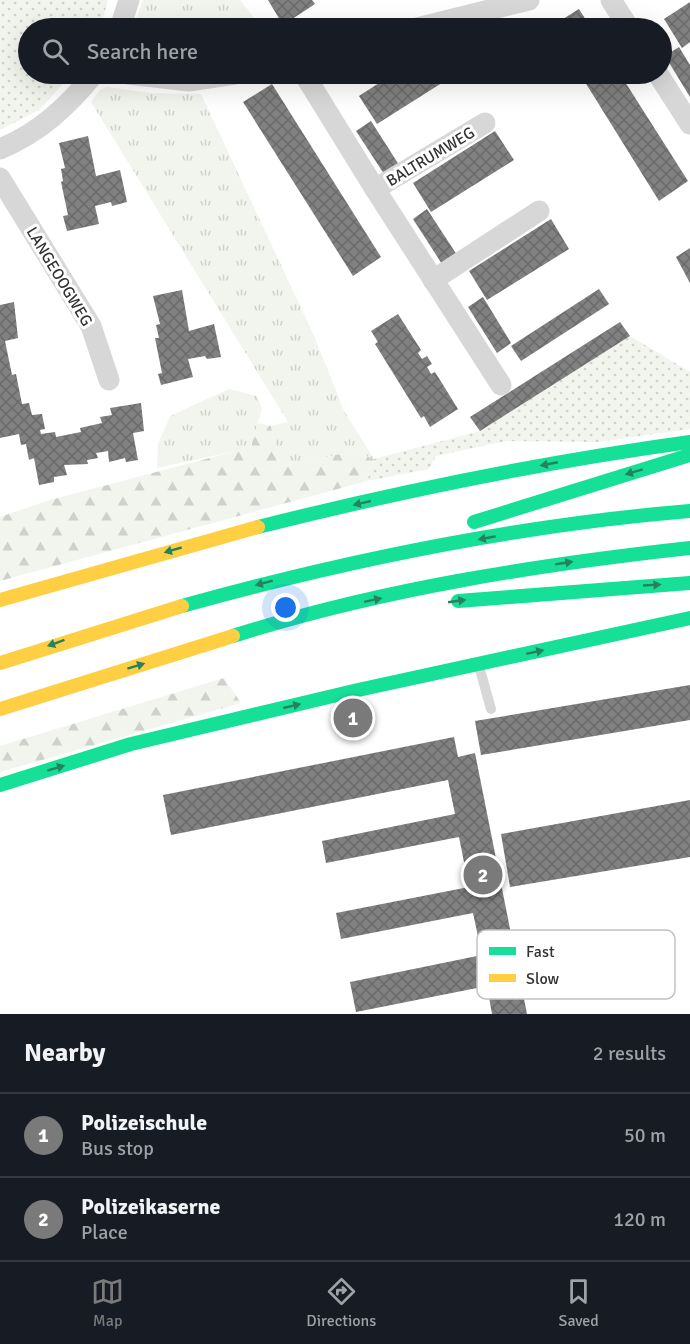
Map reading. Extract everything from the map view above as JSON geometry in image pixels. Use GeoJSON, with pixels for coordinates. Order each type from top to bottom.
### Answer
{"type":"FeatureCollection","features":[{"type":"Feature","properties":{"kind":"main road"},"geometry":{"type":"LineString","coordinates":[[0,600],[244,531],[419,490],[616,451],[690,442]]}},
{"type":"Feature","properties":{"kind":"main road"},"geometry":{"type":"LineString","coordinates":[[321,570],[690,454]]}},
{"type":"Feature","properties":{"kind":"main road"},"geometry":{"type":"LineString","coordinates":[[0,663],[83,633],[284,577],[513,533],[649,514],[690,511]]}},
{"type":"Feature","properties":{"kind":"main road"},"geometry":{"type":"LineString","coordinates":[[0,709],[295,616],[497,574],[583,560],[690,548]]}},
{"type":"Feature","properties":{"kind":"main road"},"geometry":{"type":"LineString","coordinates":[[445,603],[690,582]]}},
{"type":"Feature","properties":{"kind":"main road"},"geometry":{"type":"LineString","coordinates":[[295,616],[370,614]]}},
{"type":"Feature","properties":{"kind":"main road"},"geometry":{"type":"LineString","coordinates":[[0,785],[131,744],[690,618]]}},
{"type":"Feature","properties":{"kind":"street"},"geometry":{"type":"LineString","coordinates":[[123,18],[129,0]]}},
{"type":"Feature","properties":{"kind":"street"},"geometry":{"type":"LineString","coordinates":[[457,18],[529,0]]}},
{"type":"Feature","properties":{"kind":"street"},"geometry":{"type":"LineString","coordinates":[[611,0],[623,18]]}},
{"type":"Feature","properties":{"kind":"street"},"geometry":{"type":"LineString","coordinates":[[0,149],[21,140],[54,117],[85,84]]}},
{"type":"Feature","properties":{"kind":"street","name":"BALTRUMWEG"},"geometry":{"type":"LineString","coordinates":[[310,84],[501,385]]}},
{"type":"Feature","properties":{"kind":"street"},"geometry":{"type":"LineString","coordinates":[[665,84],[688,116]]}},
{"type":"Feature","properties":{"kind":"street","name":"BALTRUMWEG"},"geometry":{"type":"LineString","coordinates":[[375,189],[485,123]]}},
{"type":"Feature","properties":{"kind":"street","name":"LANGEOOGWEG"},"geometry":{"type":"LineString","coordinates":[[0,178],[91,326],[109,380]]}},
{"type":"Feature","properties":{"kind":"street"},"geometry":{"type":"LineString","coordinates":[[433,280],[539,211]]}},
{"type":"Feature","properties":{"kind":"lane"},"geometry":{"type":"LineString","coordinates":[[478,664],[491,709]]}},
{"type":"Feature","properties":{"kind":"green space"},"geometry":{"type":"Polygon","coordinates":[[[0,0],[108,0],[103,18],[18,18],[18,84],[63,84],[39,110],[0,130],[0,0]]]}},
{"type":"Feature","properties":{"kind":"green space"},"geometry":{"type":"Polygon","coordinates":[[[143,0],[240,0],[254,18],[137,18],[143,0]]]}},
{"type":"Feature","properties":{"kind":"green space"},"geometry":{"type":"Polygon","coordinates":[[[107,87],[151,93],[201,94],[315,338],[344,411],[374,459],[353,451],[280,467],[271,426],[288,422],[91,102],[100,90],[107,87]]]}},
{"type":"Feature","properties":{"kind":"green space"},"geometry":{"type":"Polygon","coordinates":[[[630,336],[690,372],[690,429],[597,442],[506,441],[436,456],[429,469],[367,481],[374,459],[480,431],[630,336]]]}},
{"type":"Feature","properties":{"kind":"green space"},"geometry":{"type":"Polygon","coordinates":[[[229,389],[257,396],[262,409],[250,448],[157,468],[158,444],[170,416],[229,389]]]}},
{"type":"Feature","properties":{"kind":"green space"},"geometry":{"type":"Polygon","coordinates":[[[257,423],[271,426],[280,467],[353,451],[374,459],[367,481],[0,581],[0,517],[50,500],[251,447],[257,423]]]}},
{"type":"Feature","properties":{"kind":"green space"},"geometry":{"type":"Polygon","coordinates":[[[224,678],[241,703],[0,772],[0,746],[224,678]]]}},
{"type":"Feature","properties":{"kind":"building"},"geometry":{"type":"Polygon","coordinates":[[[268,0],[312,0],[315,4],[294,18],[279,18],[268,0]]]}},
{"type":"Feature","properties":{"kind":"building"},"geometry":{"type":"Polygon","coordinates":[[[690,2],[690,42],[682,48],[672,32],[672,18],[666,18],[690,2]]]}},
{"type":"Feature","properties":{"kind":"building"},"geometry":{"type":"Polygon","coordinates":[[[579,9],[585,18],[564,18],[579,9]]]}},
{"type":"Feature","properties":{"kind":"building"},"geometry":{"type":"Polygon","coordinates":[[[679,47],[690,65],[690,97],[672,67],[672,52],[679,47]]]}},
{"type":"Feature","properties":{"kind":"building"},"geometry":{"type":"Polygon","coordinates":[[[272,84],[381,257],[353,276],[243,102],[272,84]]]}},
{"type":"Feature","properties":{"kind":"building"},"geometry":{"type":"Polygon","coordinates":[[[378,84],[440,84],[377,124],[359,96],[378,84]]]}},
{"type":"Feature","properties":{"kind":"building"},"geometry":{"type":"Polygon","coordinates":[[[586,84],[626,84],[688,181],[659,201],[586,84]]]}},
{"type":"Feature","properties":{"kind":"building"},"geometry":{"type":"Polygon","coordinates":[[[371,121],[401,168],[386,177],[356,131],[371,121]]]}},
{"type":"Feature","properties":{"kind":"building"},"geometry":{"type":"Polygon","coordinates":[[[495,131],[514,160],[431,212],[413,183],[495,131]]]}},
{"type":"Feature","properties":{"kind":"building"},"geometry":{"type":"Polygon","coordinates":[[[88,136],[96,176],[120,170],[127,202],[112,206],[111,202],[95,206],[99,224],[67,231],[63,216],[68,215],[61,182],[63,181],[61,169],[65,168],[59,143],[88,136]]]}},
{"type":"Feature","properties":{"kind":"building"},"geometry":{"type":"Polygon","coordinates":[[[427,209],[457,255],[442,264],[413,219],[427,209]]]}},
{"type":"Feature","properties":{"kind":"building"},"geometry":{"type":"Polygon","coordinates":[[[551,219],[569,249],[487,300],[469,271],[551,219]]]}},
{"type":"Feature","properties":{"kind":"building"},"geometry":{"type":"Polygon","coordinates":[[[690,248],[690,283],[676,257],[690,248]]]}},
{"type":"Feature","properties":{"kind":"building"},"geometry":{"type":"Polygon","coordinates":[[[599,289],[609,304],[521,361],[511,346],[599,289]]]}},
{"type":"Feature","properties":{"kind":"building"},"geometry":{"type":"Polygon","coordinates":[[[182,290],[189,331],[214,324],[221,357],[207,359],[205,356],[188,359],[193,377],[161,385],[158,374],[162,373],[155,338],[159,338],[156,325],[160,324],[153,296],[182,290]]]}},
{"type":"Feature","properties":{"kind":"building"},"geometry":{"type":"Polygon","coordinates":[[[483,297],[511,343],[497,353],[468,307],[483,297]]]}},
{"type":"Feature","properties":{"kind":"building"},"geometry":{"type":"Polygon","coordinates":[[[14,302],[18,338],[5,341],[12,375],[16,374],[22,404],[29,403],[32,415],[42,414],[45,429],[40,430],[41,434],[55,432],[56,437],[81,432],[80,428],[102,423],[100,417],[112,415],[110,408],[141,403],[144,431],[133,433],[138,460],[126,462],[125,458],[109,462],[108,451],[96,453],[98,458],[87,460],[88,464],[64,465],[67,475],[54,477],[54,482],[39,485],[34,458],[29,460],[26,444],[21,445],[19,434],[0,438],[0,305],[14,302]]]}},
{"type":"Feature","properties":{"kind":"building"},"geometry":{"type":"Polygon","coordinates":[[[398,314],[421,350],[418,353],[422,359],[427,356],[432,364],[427,367],[431,374],[435,372],[458,409],[430,427],[424,416],[421,418],[375,344],[378,342],[371,331],[398,314]]]}},
{"type":"Feature","properties":{"kind":"building"},"geometry":{"type":"Polygon","coordinates":[[[620,322],[630,336],[480,431],[470,417],[620,322]]]}},
{"type":"Feature","properties":{"kind":"building"},"geometry":{"type":"Polygon","coordinates":[[[690,685],[690,720],[481,755],[475,721],[690,685]]]}},
{"type":"Feature","properties":{"kind":"building"},"geometry":{"type":"Polygon","coordinates":[[[454,737],[458,757],[475,753],[510,930],[477,932],[473,913],[341,939],[336,913],[469,887],[459,837],[326,863],[322,841],[455,814],[448,780],[171,835],[163,795],[454,737]]]}},
{"type":"Feature","properties":{"kind":"building"},"geometry":{"type":"Polygon","coordinates":[[[690,800],[690,857],[510,887],[501,834],[690,800]]]}},
{"type":"Feature","properties":{"kind":"building"},"geometry":{"type":"Polygon","coordinates":[[[477,956],[477,988],[356,1012],[350,982],[477,956]]]}},
{"type":"Feature","properties":{"kind":"building"},"geometry":{"type":"Polygon","coordinates":[[[489,999],[524,999],[527,1014],[492,1014],[489,999]]]}},
{"type":"Feature","properties":{"kind":"traffic: fast"},"geometry":{"type":"LineString","coordinates":[[258,527],[473,478],[690,442]]}},
{"type":"Feature","properties":{"kind":"traffic: fast"},"geometry":{"type":"LineString","coordinates":[[474,522],[690,455]]}},
{"type":"Feature","properties":{"kind":"traffic: fast"},"geometry":{"type":"LineString","coordinates":[[182,606],[244,589],[434,546],[562,525],[690,511]]}},
{"type":"Feature","properties":{"kind":"traffic: fast"},"geometry":{"type":"LineString","coordinates":[[233,636],[345,605],[459,581],[574,562],[690,548]]}},
{"type":"Feature","properties":{"kind":"traffic: fast"},"geometry":{"type":"LineString","coordinates":[[458,601],[690,583]]}},
{"type":"Feature","properties":{"kind":"traffic: fast"},"geometry":{"type":"LineString","coordinates":[[0,785],[131,744],[358,690],[690,618]]}},
{"type":"Feature","properties":{"kind":"traffic: slow"},"geometry":{"type":"LineString","coordinates":[[0,600],[258,527]]}},
{"type":"Feature","properties":{"kind":"traffic: slow"},"geometry":{"type":"LineString","coordinates":[[0,663],[182,606]]}},
{"type":"Feature","properties":{"kind":"traffic: slow"},"geometry":{"type":"LineString","coordinates":[[0,709],[233,636]]}},
{"type":"Feature","properties":{"kind":"place","name":"Polizeischule"},"geometry":{"type":"Point","coordinates":[353,718]}},
{"type":"Feature","properties":{"kind":"place","name":"Polizeikaserne"},"geometry":{"type":"Point","coordinates":[483,875]}}]}
